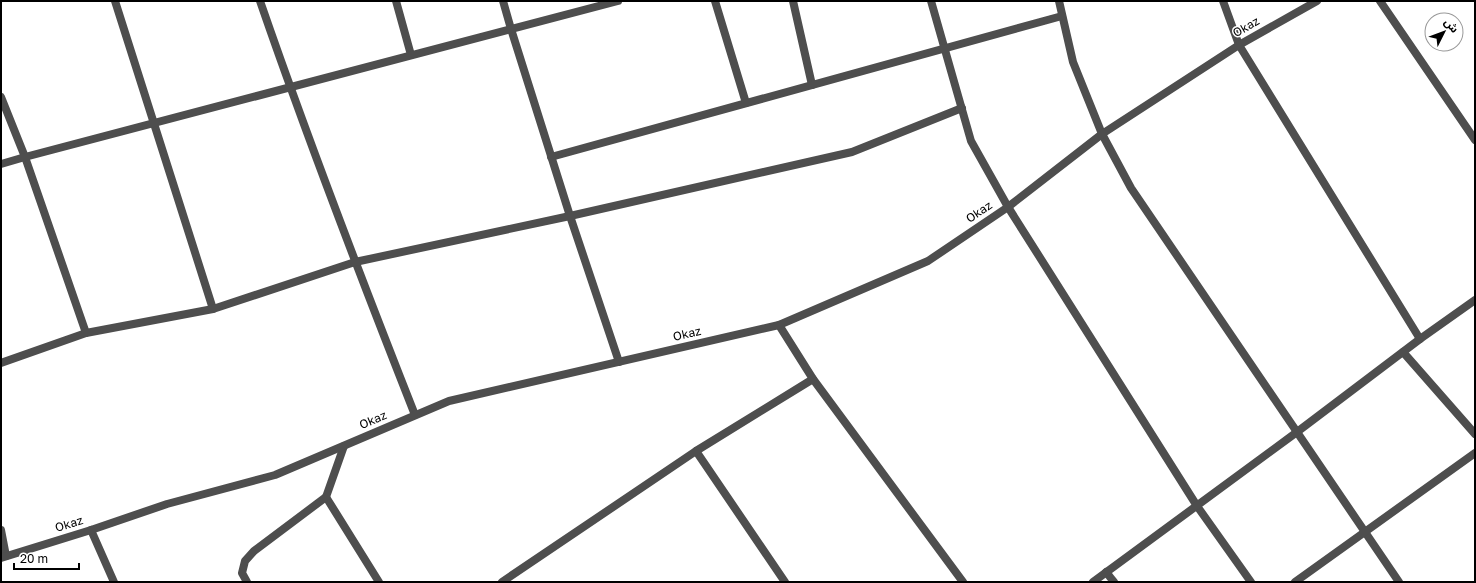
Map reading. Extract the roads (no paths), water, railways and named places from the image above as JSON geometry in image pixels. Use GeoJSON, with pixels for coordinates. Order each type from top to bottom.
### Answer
{"type":"FeatureCollection","features":[{"type":"Feature","properties":{"kind":"street"},"geometry":{"type":"LineString","coordinates":[[115,1],[213,309]]}},
{"type":"Feature","properties":{"kind":"street"},"geometry":{"type":"LineString","coordinates":[[260,1],[290,87],[355,262],[415,415]]}},
{"type":"Feature","properties":{"kind":"street"},"geometry":{"type":"LineString","coordinates":[[396,1],[411,55]]}},
{"type":"Feature","properties":{"kind":"street"},"geometry":{"type":"LineString","coordinates":[[503,1],[551,157],[619,362]]}},
{"type":"Feature","properties":{"kind":"street"},"geometry":{"type":"LineString","coordinates":[[1,164],[154,122],[618,1]]}},
{"type":"Feature","properties":{"kind":"street"},"geometry":{"type":"LineString","coordinates":[[715,1],[746,103]]}},
{"type":"Feature","properties":{"kind":"street"},"geometry":{"type":"LineString","coordinates":[[793,1],[812,85]]}},
{"type":"Feature","properties":{"kind":"street"},"geometry":{"type":"LineString","coordinates":[[932,1],[971,141],[1008,206],[1197,506],[1251,582]]}},
{"type":"Feature","properties":{"kind":"street"},"geometry":{"type":"LineString","coordinates":[[1058,1],[1073,62],[1102,134],[1131,188],[1399,582]]}},
{"type":"Feature","properties":{"kind":"street"},"geometry":{"type":"LineString","coordinates":[[1223,1],[1239,45],[1420,339]]}},
{"type":"Feature","properties":{"kind":"street","name":"Okaz"},"geometry":{"type":"LineString","coordinates":[[4,557],[91,530],[167,504],[275,475],[449,401],[779,325],[928,261],[1008,206],[1102,134],[1239,45],[1318,1]]}},
{"type":"Feature","properties":{"kind":"street"},"geometry":{"type":"LineString","coordinates":[[1380,1],[1475,140]]}},
{"type":"Feature","properties":{"kind":"street"},"geometry":{"type":"LineString","coordinates":[[551,157],[1062,16]]}},
{"type":"Feature","properties":{"kind":"street"},"geometry":{"type":"LineString","coordinates":[[1,97],[25,157],[86,333]]}},
{"type":"Feature","properties":{"kind":"street"},"geometry":{"type":"LineString","coordinates":[[1,363],[86,333],[213,309],[355,262],[570,216],[852,152],[962,108]]}},
{"type":"Feature","properties":{"kind":"street"},"geometry":{"type":"LineString","coordinates":[[1093,582],[1297,432],[1420,339],[1475,300]]}},
{"type":"Feature","properties":{"kind":"street"},"geometry":{"type":"LineString","coordinates":[[779,325],[813,379],[963,582]]}},
{"type":"Feature","properties":{"kind":"street"},"geometry":{"type":"LineString","coordinates":[[1403,352],[1475,434]]}},
{"type":"Feature","properties":{"kind":"street"},"geometry":{"type":"LineString","coordinates":[[502,582],[696,451],[813,379]]}},
{"type":"Feature","properties":{"kind":"street"},"geometry":{"type":"LineString","coordinates":[[247,582],[242,573],[243,567],[245,561],[254,550],[326,496],[344,446]]}},
{"type":"Feature","properties":{"kind":"street"},"geometry":{"type":"LineString","coordinates":[[696,451],[785,582]]}},
{"type":"Feature","properties":{"kind":"street"},"geometry":{"type":"LineString","coordinates":[[1295,582],[1475,454]]}},
{"type":"Feature","properties":{"kind":"street"},"geometry":{"type":"LineString","coordinates":[[326,496],[379,582]]}},
{"type":"Feature","properties":{"kind":"street"},"geometry":{"type":"LineString","coordinates":[[1,530],[4,557]]}},
{"type":"Feature","properties":{"kind":"street"},"geometry":{"type":"LineString","coordinates":[[91,530],[114,582]]}},
{"type":"Feature","properties":{"kind":"street"},"geometry":{"type":"LineString","coordinates":[[1106,572],[1114,582]]}}]}
